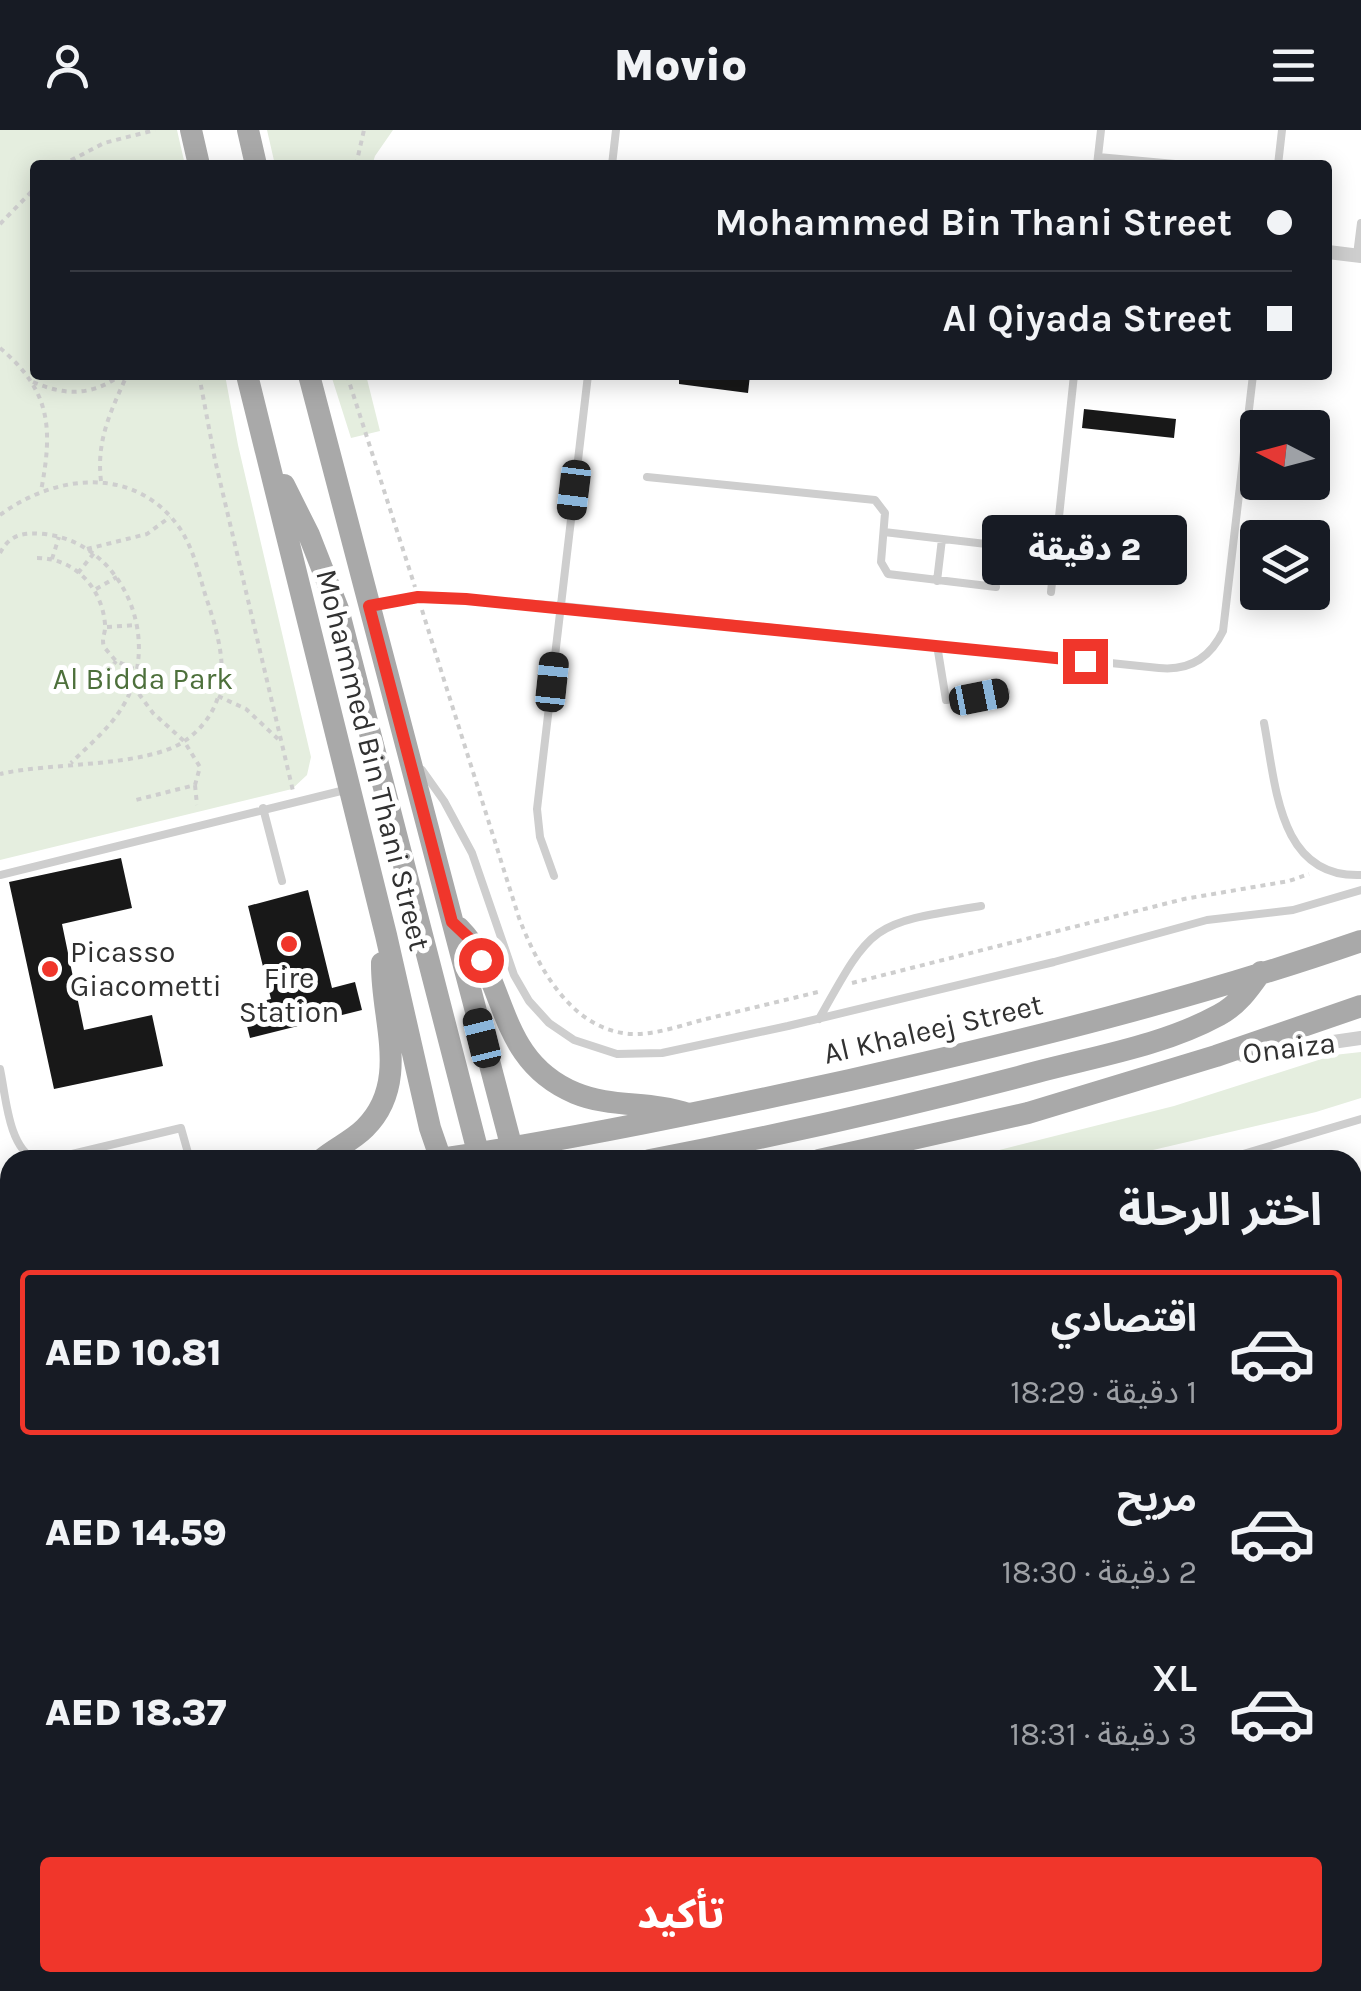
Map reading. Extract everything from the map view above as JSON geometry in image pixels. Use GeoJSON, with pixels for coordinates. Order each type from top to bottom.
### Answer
{"type":"FeatureCollection","features":[{"type":"Feature","properties":{"kind":"main road"},"geometry":{"type":"LineString","coordinates":[[191,130],[198,160]]}},
{"type":"Feature","properties":{"kind":"main road"},"geometry":{"type":"LineString","coordinates":[[248,130],[255,160]]}},
{"type":"Feature","properties":{"kind":"main road","name":"Mohammed Bin Thani Street"},"geometry":{"type":"LineString","coordinates":[[248,380],[437,1150]]}},
{"type":"Feature","properties":{"kind":"main road","name":"Mohammed Bin Thani Street"},"geometry":{"type":"LineString","coordinates":[[310,380],[510,1150]]}},
{"type":"Feature","properties":{"kind":"main road"},"geometry":{"type":"LineString","coordinates":[[264,446],[309,535],[338,610],[477,1150]]}},
{"type":"Feature","properties":{"kind":"main road"},"geometry":{"type":"LineString","coordinates":[[452,922],[471,940],[521,1048],[548,1077],[588,1097],[659,1105],[691,1115]]}},
{"type":"Feature","properties":{"kind":"main road"},"geometry":{"type":"LineString","coordinates":[[335,1150],[364,1130],[388,1092],[392,1048],[382,978],[386,935]]}},
{"type":"Feature","properties":{"kind":"main road","name":"Al Khaleej Street"},"geometry":{"type":"LineString","coordinates":[[538,1150],[1088,1024],[1361,940]]}},
{"type":"Feature","properties":{"kind":"main road"},"geometry":{"type":"LineString","coordinates":[[696,1150],[936,1098],[1142,1045],[1222,1014],[1247,993],[1261,972]]}},
{"type":"Feature","properties":{"kind":"main road"},"geometry":{"type":"LineString","coordinates":[[863,1150],[1028,1113],[1216,1056],[1361,1006]]}},
{"type":"Feature","properties":{"kind":"street"},"geometry":{"type":"LineString","coordinates":[[1332,253],[1359,256]]}},
{"type":"Feature","properties":{"kind":"street","name":"Onaiza"},"geometry":{"type":"LineString","coordinates":[[1216,1056],[1276,1052],[1361,1038]]}},
{"type":"Feature","properties":{"kind":"lane"},"geometry":{"type":"LineString","coordinates":[[613,160],[616,130]]}},
{"type":"Feature","properties":{"kind":"lane"},"geometry":{"type":"LineString","coordinates":[[1097,160],[1100,130]]}},
{"type":"Feature","properties":{"kind":"lane"},"geometry":{"type":"LineString","coordinates":[[1279,160],[1282,130]]}},
{"type":"Feature","properties":{"kind":"lane"},"geometry":{"type":"LineString","coordinates":[[1359,256],[1361,223]]}},
{"type":"Feature","properties":{"kind":"lane"},"geometry":{"type":"LineString","coordinates":[[554,876],[540,836],[537,809],[587,380]]}},
{"type":"Feature","properties":{"kind":"lane"},"geometry":{"type":"LineString","coordinates":[[1051,592],[1073,380]]}},
{"type":"Feature","properties":{"kind":"lane"},"geometry":{"type":"LineString","coordinates":[[369,606],[418,597],[560,606],[1170,670],[1182,668],[1203,658],[1218,641],[1225,619],[1253,380]]}},
{"type":"Feature","properties":{"kind":"lane"},"geometry":{"type":"LineString","coordinates":[[647,477],[875,500],[885,512],[881,562],[884,571],[996,588]]}},
{"type":"Feature","properties":{"kind":"lane"},"geometry":{"type":"LineString","coordinates":[[884,532],[1056,552]]}},
{"type":"Feature","properties":{"kind":"lane"},"geometry":{"type":"LineString","coordinates":[[937,580],[942,539]]}},
{"type":"Feature","properties":{"kind":"lane"},"geometry":{"type":"LineString","coordinates":[[937,646],[946,700],[1006,692]]}},
{"type":"Feature","properties":{"kind":"lane"},"geometry":{"type":"LineString","coordinates":[[1264,723],[1285,822],[1306,856],[1331,873],[1361,875]]}},
{"type":"Feature","properties":{"kind":"lane"},"geometry":{"type":"LineString","coordinates":[[408,754],[436,788],[459,826],[520,989],[539,1013],[562,1032],[602,1051],[647,1054],[818,1019],[1207,920],[1292,910],[1361,890]]}},
{"type":"Feature","properties":{"kind":"lane"},"geometry":{"type":"LineString","coordinates":[[0,875],[348,789]]}},
{"type":"Feature","properties":{"kind":"lane"},"geometry":{"type":"LineString","coordinates":[[263,808],[282,881]]}},
{"type":"Feature","properties":{"kind":"lane"},"geometry":{"type":"LineString","coordinates":[[818,1019],[866,942],[885,926],[981,906]]}},
{"type":"Feature","properties":{"kind":"lane"},"geometry":{"type":"LineString","coordinates":[[0,1069],[23,1150]]}},
{"type":"Feature","properties":{"kind":"lane"},"geometry":{"type":"LineString","coordinates":[[1257,1150],[1361,1119]]}},
{"type":"Feature","properties":{"kind":"lane"},"geometry":{"type":"LineString","coordinates":[[89,1150],[181,1128],[187,1150]]}},
{"type":"Feature","properties":{"kind":"path"},"geometry":{"type":"LineString","coordinates":[[357,160],[364,130]]}},
{"type":"Feature","properties":{"kind":"path"},"geometry":{"type":"LineString","coordinates":[[72,160],[104,143],[152,131]]}},
{"type":"Feature","properties":{"kind":"path"},"geometry":{"type":"LineString","coordinates":[[0,224],[30,193]]}},
{"type":"Feature","properties":{"kind":"path"},"geometry":{"type":"LineString","coordinates":[[0,348],[30,379]]}},
{"type":"Feature","properties":{"kind":"path"},"geometry":{"type":"LineString","coordinates":[[33,382],[54,391],[76,394],[115,380]]}},
{"type":"Feature","properties":{"kind":"path"},"geometry":{"type":"LineString","coordinates":[[100,481],[98,462],[105,424],[122,380]]}},
{"type":"Feature","properties":{"kind":"path"},"geometry":{"type":"LineString","coordinates":[[199,380],[278,739],[296,801]]}},
{"type":"Feature","properties":{"kind":"path"},"geometry":{"type":"LineString","coordinates":[[349,380],[532,953],[573,1006],[606,1029],[646,1033],[1184,900],[1289,881],[1323,870]]}},
{"type":"Feature","properties":{"kind":"path"},"geometry":{"type":"LineString","coordinates":[[33,382],[49,433],[40,490]]}},
{"type":"Feature","properties":{"kind":"path"},"geometry":{"type":"LineString","coordinates":[[0,515],[40,490],[80,481],[100,481],[138,492],[170,517],[191,552],[219,637],[223,675],[218,696],[200,727],[184,741],[137,756],[0,774]]}},
{"type":"Feature","properties":{"kind":"path"},"geometry":{"type":"LineString","coordinates":[[88,549],[147,534],[170,517]]}},
{"type":"Feature","properties":{"kind":"path"},"geometry":{"type":"LineString","coordinates":[[0,534],[6,541]]}},
{"type":"Feature","properties":{"kind":"path"},"geometry":{"type":"LineString","coordinates":[[0,553],[6,541],[22,534],[59,537],[94,553],[129,597],[138,625],[133,686],[110,725],[71,763]]}},
{"type":"Feature","properties":{"kind":"path"},"geometry":{"type":"LineString","coordinates":[[52,559],[59,537]]}},
{"type":"Feature","properties":{"kind":"path"},"geometry":{"type":"LineString","coordinates":[[78,573],[94,553]]}},
{"type":"Feature","properties":{"kind":"path"},"geometry":{"type":"LineString","coordinates":[[37,558],[52,559],[78,573],[96,589],[102,605],[104,647],[116,661],[137,670]]}},
{"type":"Feature","properties":{"kind":"path"},"geometry":{"type":"LineString","coordinates":[[96,589],[117,578]]}},
{"type":"Feature","properties":{"kind":"path"},"geometry":{"type":"LineString","coordinates":[[105,627],[138,625]]}},
{"type":"Feature","properties":{"kind":"path"},"geometry":{"type":"LineString","coordinates":[[108,672],[116,661]]}},
{"type":"Feature","properties":{"kind":"path"},"geometry":{"type":"LineString","coordinates":[[133,686],[153,712],[184,741],[200,768],[195,785],[196,805]]}},
{"type":"Feature","properties":{"kind":"path"},"geometry":{"type":"LineString","coordinates":[[218,696],[246,709],[278,739]]}},
{"type":"Feature","properties":{"kind":"path"},"geometry":{"type":"LineString","coordinates":[[136,800],[195,785]]}},
{"type":"Feature","properties":{"kind":"green space","name":"Al Bidda Park"},"geometry":{"type":"Polygon","coordinates":[[[0,130],[177,130],[184,160],[30,160],[30,380],[226,380],[311,757],[307,775],[292,789],[0,860],[0,130]]]}},
{"type":"Feature","properties":{"kind":"green space"},"geometry":{"type":"Polygon","coordinates":[[[267,130],[393,130],[374,160],[274,160],[267,130]]]}},
{"type":"Feature","properties":{"kind":"green space"},"geometry":{"type":"Polygon","coordinates":[[[333,380],[367,380],[380,431],[351,438],[333,380]]]}},
{"type":"Feature","properties":{"kind":"green space"},"geometry":{"type":"Polygon","coordinates":[[[1361,1052],[1361,1098],[1153,1150],[1000,1150],[1174,1106],[1334,1055],[1361,1052]]]}},
{"type":"Feature","properties":{"kind":"building"},"geometry":{"type":"Polygon","coordinates":[[[679,380],[749,380],[748,393],[679,384],[679,380]]]}},
{"type":"Feature","properties":{"kind":"building"},"geometry":{"type":"Polygon","coordinates":[[[1084,409],[1176,419],[1174,438],[1082,428],[1084,409]]]}},
{"type":"Feature","properties":{"kind":"building","name":"Picasso Giacometti"},"geometry":{"type":"Polygon","coordinates":[[[121,858],[132,908],[62,924],[84,1030],[152,1015],[163,1066],[54,1089],[9,882],[121,858]]]}},
{"type":"Feature","properties":{"kind":"building","name":"Fire Station"},"geometry":{"type":"Polygon","coordinates":[[[308,890],[332,988],[355,982],[362,1010],[250,1038],[242,1006],[271,999],[248,906],[308,890]]]}},
{"type":"Feature","properties":{"kind":"place","name":"Fire Station"},"geometry":{"type":"Point","coordinates":[289,944]}},
{"type":"Feature","properties":{"kind":"place","name":"Picasso Giacometti"},"geometry":{"type":"Point","coordinates":[50,969]}},
{"type":"Feature","properties":{"kind":"route"},"geometry":{"type":"LineString","coordinates":[[481,960],[471,940],[452,922],[369,606],[435,596],[1085,661]]}}]}
